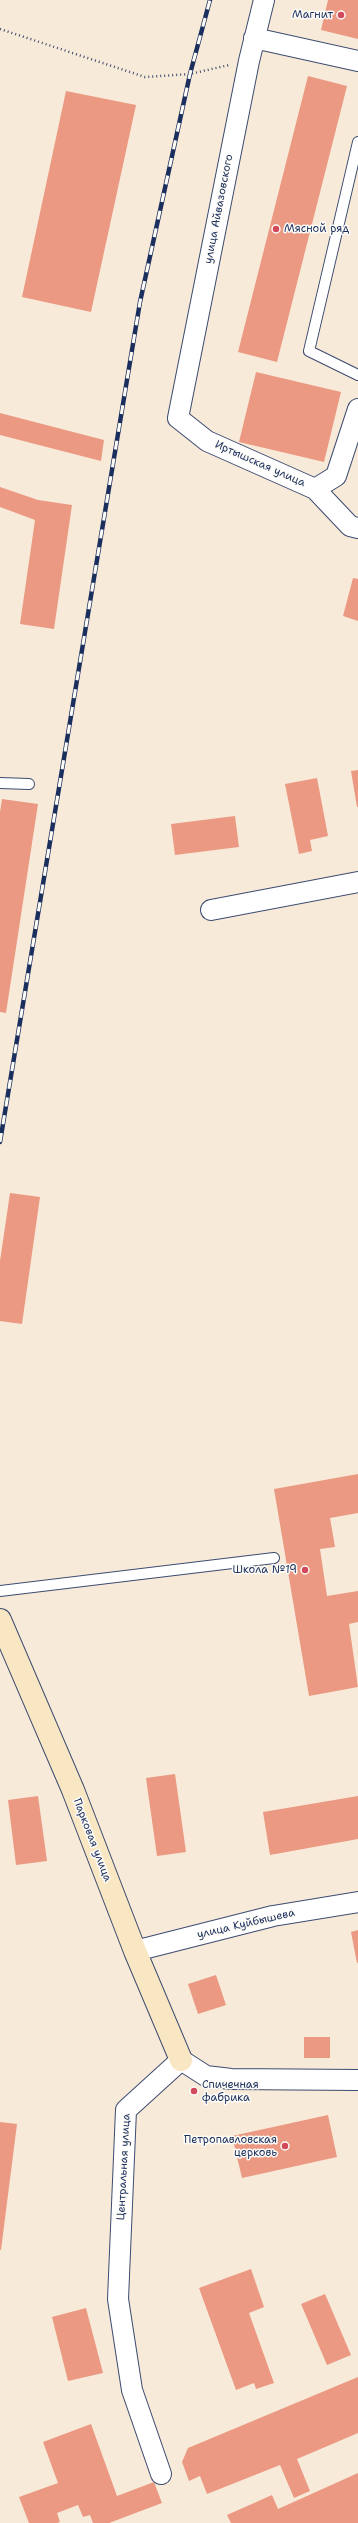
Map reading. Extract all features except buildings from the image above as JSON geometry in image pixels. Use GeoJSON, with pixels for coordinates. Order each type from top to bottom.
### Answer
{"type":"FeatureCollection","features":[{"type":"Feature","properties":{"kind":"street","name":"улица Айвазовского"},"geometry":{"type":"LineString","coordinates":[[178,418],[249,61],[264,0]]}},
{"type":"Feature","properties":{"kind":"street"},"geometry":{"type":"LineString","coordinates":[[254,38],[358,61]]}},
{"type":"Feature","properties":{"kind":"street"},"geometry":{"type":"LineString","coordinates":[[315,488],[336,476],[358,410]]}},
{"type":"Feature","properties":{"kind":"street","name":"Иртышская улица"},"geometry":{"type":"LineString","coordinates":[[178,418],[208,441],[315,488],[350,526],[358,528]]}},
{"type":"Feature","properties":{"kind":"street"},"geometry":{"type":"LineString","coordinates":[[211,910],[358,882]]}},
{"type":"Feature","properties":{"kind":"street","name":"Парковая улица"},"geometry":{"type":"LineString","coordinates":[[0,1620],[72,1790],[135,1951],[181,2060]]}},
{"type":"Feature","properties":{"kind":"street","name":"улица Куйбышева"},"geometry":{"type":"LineString","coordinates":[[135,1951],[273,1916],[358,1902]]}},
{"type":"Feature","properties":{"kind":"street"},"geometry":{"type":"LineString","coordinates":[[181,2060],[206,2076],[231,2079],[358,2080]]}},
{"type":"Feature","properties":{"kind":"street","name":"Центральная улица"},"geometry":{"type":"LineString","coordinates":[[161,2474],[132,2390],[118,2299],[126,2110],[181,2060]]}},
{"type":"Feature","properties":{"kind":"lane"},"geometry":{"type":"LineString","coordinates":[[358,142],[309,351],[358,375]]}},
{"type":"Feature","properties":{"kind":"lane"},"geometry":{"type":"LineString","coordinates":[[0,783],[29,784]]}},
{"type":"Feature","properties":{"kind":"lane"},"geometry":{"type":"LineString","coordinates":[[0,1591],[274,1558]]}},
{"type":"Feature","properties":{"kind":"path"},"geometry":{"type":"LineString","coordinates":[[0,28],[145,77],[190,74],[249,61]]}},
{"type":"Feature","properties":{"kind":"railway"},"geometry":{"type":"LineString","coordinates":[[0,1142],[140,302],[190,74],[210,0]]}},
{"type":"Feature","properties":{"kind":"place","name":"Магнит"},"geometry":{"type":"Point","coordinates":[341,15]}},
{"type":"Feature","properties":{"kind":"place","name":"Мясной ряд"},"geometry":{"type":"Point","coordinates":[276,229]}},
{"type":"Feature","properties":{"kind":"place","name":"Школа №19"},"geometry":{"type":"Point","coordinates":[305,1570]}},
{"type":"Feature","properties":{"kind":"place","name":"Спичечная фабрика"},"geometry":{"type":"Point","coordinates":[194,2091]}},
{"type":"Feature","properties":{"kind":"place","name":"Петропавловская церковь"},"geometry":{"type":"Point","coordinates":[285,2146]}}]}
